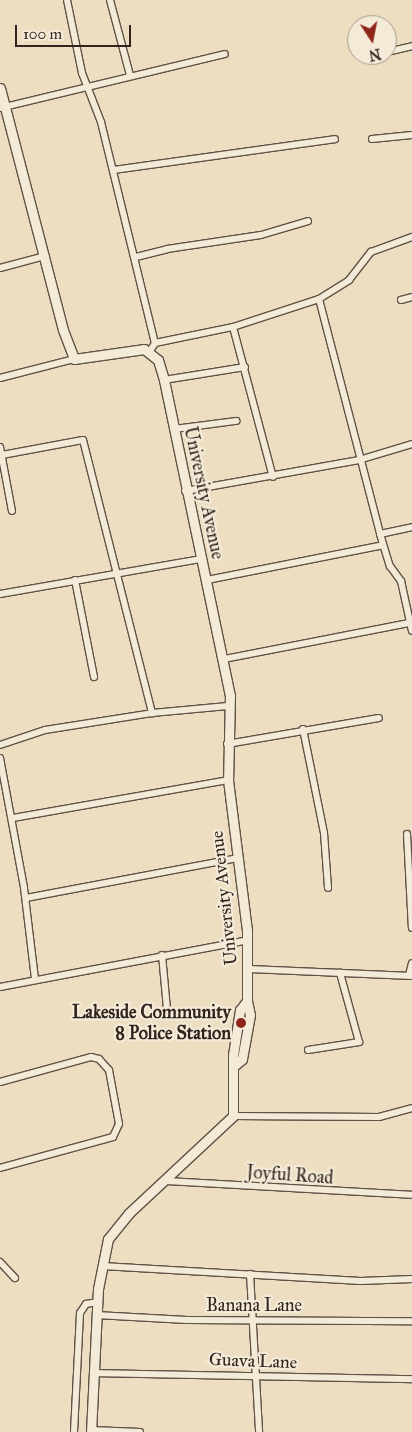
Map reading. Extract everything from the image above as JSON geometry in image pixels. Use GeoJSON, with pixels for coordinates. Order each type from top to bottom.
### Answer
{"type":"FeatureCollection","features":[{"type":"Feature","properties":{"kind":"street"},"geometry":{"type":"LineString","coordinates":[[0,378],[74,359],[139,349],[150,351],[155,343],[136,257],[113,170],[89,86],[79,61],[67,0]]}},
{"type":"Feature","properties":{"kind":"street"},"geometry":{"type":"LineString","coordinates":[[110,0],[130,75]]}},
{"type":"Feature","properties":{"kind":"street"},"geometry":{"type":"LineString","coordinates":[[397,50],[412,46]]}},
{"type":"Feature","properties":{"kind":"street"},"geometry":{"type":"LineString","coordinates":[[2,108],[130,75],[225,54]]}},
{"type":"Feature","properties":{"kind":"street"},"geometry":{"type":"LineString","coordinates":[[0,88],[2,108],[45,256],[63,330],[74,359]]}},
{"type":"Feature","properties":{"kind":"street"},"geometry":{"type":"LineString","coordinates":[[372,139],[412,135]]}},
{"type":"Feature","properties":{"kind":"street"},"geometry":{"type":"LineString","coordinates":[[113,170],[335,138]]}},
{"type":"Feature","properties":{"kind":"street"},"geometry":{"type":"LineString","coordinates":[[136,257],[262,235],[308,221]]}},
{"type":"Feature","properties":{"kind":"street"},"geometry":{"type":"LineString","coordinates":[[155,343],[233,327],[319,299],[349,280],[372,252],[412,238]]}},
{"type":"Feature","properties":{"kind":"street"},"geometry":{"type":"LineString","coordinates":[[0,268],[45,256]]}},
{"type":"Feature","properties":{"kind":"street"},"geometry":{"type":"LineString","coordinates":[[401,300],[412,297]]}},
{"type":"Feature","properties":{"kind":"street"},"geometry":{"type":"LineString","coordinates":[[319,299],[359,460],[390,566],[401,581],[412,632]]}},
{"type":"Feature","properties":{"kind":"street"},"geometry":{"type":"LineString","coordinates":[[233,327],[274,477]]}},
{"type":"Feature","properties":{"kind":"street","name":"University Avenue"},"geometry":{"type":"LineString","coordinates":[[150,351],[160,364],[164,380],[185,491],[224,659],[228,706],[228,780],[248,940],[247,1001],[250,1016],[242,1059],[235,1066],[233,1116]]}},
{"type":"Feature","properties":{"kind":"street"},"geometry":{"type":"LineString","coordinates":[[164,380],[245,367]]}},
{"type":"Feature","properties":{"kind":"street"},"geometry":{"type":"LineString","coordinates":[[174,429],[236,421]]}},
{"type":"Feature","properties":{"kind":"street"},"geometry":{"type":"LineString","coordinates":[[2,455],[83,440],[152,713]]}},
{"type":"Feature","properties":{"kind":"street"},"geometry":{"type":"LineString","coordinates":[[185,491],[274,477],[359,460],[412,444]]}},
{"type":"Feature","properties":{"kind":"street"},"geometry":{"type":"LineString","coordinates":[[0,447],[12,511]]}},
{"type":"Feature","properties":{"kind":"street"},"geometry":{"type":"LineString","coordinates":[[380,534],[412,527]]}},
{"type":"Feature","properties":{"kind":"street"},"geometry":{"type":"LineString","coordinates":[[207,580],[383,545]]}},
{"type":"Feature","properties":{"kind":"street"},"geometry":{"type":"LineString","coordinates":[[0,594],[200,559]]}},
{"type":"Feature","properties":{"kind":"street"},"geometry":{"type":"LineString","coordinates":[[75,580],[94,677]]}},
{"type":"Feature","properties":{"kind":"street"},"geometry":{"type":"LineString","coordinates":[[224,659],[409,623]]}},
{"type":"Feature","properties":{"kind":"street"},"geometry":{"type":"LineString","coordinates":[[0,745],[45,730],[152,713],[228,706]]}},
{"type":"Feature","properties":{"kind":"street"},"geometry":{"type":"LineString","coordinates":[[227,744],[379,718]]}},
{"type":"Feature","properties":{"kind":"street"},"geometry":{"type":"LineString","coordinates":[[304,730],[324,833],[328,888]]}},
{"type":"Feature","properties":{"kind":"street"},"geometry":{"type":"LineString","coordinates":[[0,758],[13,818],[26,898],[35,979]]}},
{"type":"Feature","properties":{"kind":"street"},"geometry":{"type":"LineString","coordinates":[[13,818],[228,780]]}},
{"type":"Feature","properties":{"kind":"street"},"geometry":{"type":"LineString","coordinates":[[407,834],[412,928]]}},
{"type":"Feature","properties":{"kind":"street"},"geometry":{"type":"LineString","coordinates":[[26,898],[237,858]]}},
{"type":"Feature","properties":{"kind":"street"},"geometry":{"type":"LineString","coordinates":[[0,987],[248,940]]}},
{"type":"Feature","properties":{"kind":"street"},"geometry":{"type":"LineString","coordinates":[[162,955],[167,1009]]}},
{"type":"Feature","properties":{"kind":"street"},"geometry":{"type":"LineString","coordinates":[[249,969],[411,976],[412,963]]}},
{"type":"Feature","properties":{"kind":"street"},"geometry":{"type":"LineString","coordinates":[[308,1050],[359,1042],[340,974]]}},
{"type":"Feature","properties":{"kind":"street"},"geometry":{"type":"LineString","coordinates":[[0,1082],[91,1057],[99,1059],[109,1070],[120,1124],[113,1137],[0,1168]]}},
{"type":"Feature","properties":{"kind":"street"},"geometry":{"type":"LineString","coordinates":[[140,1432],[91,1431],[97,1302],[102,1266],[112,1232],[233,1116],[379,1117],[412,1108]]}},
{"type":"Feature","properties":{"kind":"street","name":"Joyful Road"},"geometry":{"type":"LineString","coordinates":[[165,1181],[412,1195]]}},
{"type":"Feature","properties":{"kind":"street"},"geometry":{"type":"LineString","coordinates":[[0,1262],[15,1278]]}},
{"type":"Feature","properties":{"kind":"street"},"geometry":{"type":"LineString","coordinates":[[102,1266],[361,1281],[412,1279]]}},
{"type":"Feature","properties":{"kind":"street"},"geometry":{"type":"LineString","coordinates":[[250,1274],[259,1432]]}},
{"type":"Feature","properties":{"kind":"street"},"geometry":{"type":"LineString","coordinates":[[74,1432],[80,1313],[86,1304],[97,1302]]}},
{"type":"Feature","properties":{"kind":"street","name":"Banana Lane"},"geometry":{"type":"LineString","coordinates":[[96,1315],[253,1321],[412,1321]]}},
{"type":"Feature","properties":{"kind":"street","name":"Guava Lane"},"geometry":{"type":"LineString","coordinates":[[94,1373],[412,1379]]}},
{"type":"Feature","properties":{"kind":"place","name":"Lakeside Community 8 Police Station"},"geometry":{"type":"Point","coordinates":[241,1023]}}]}
